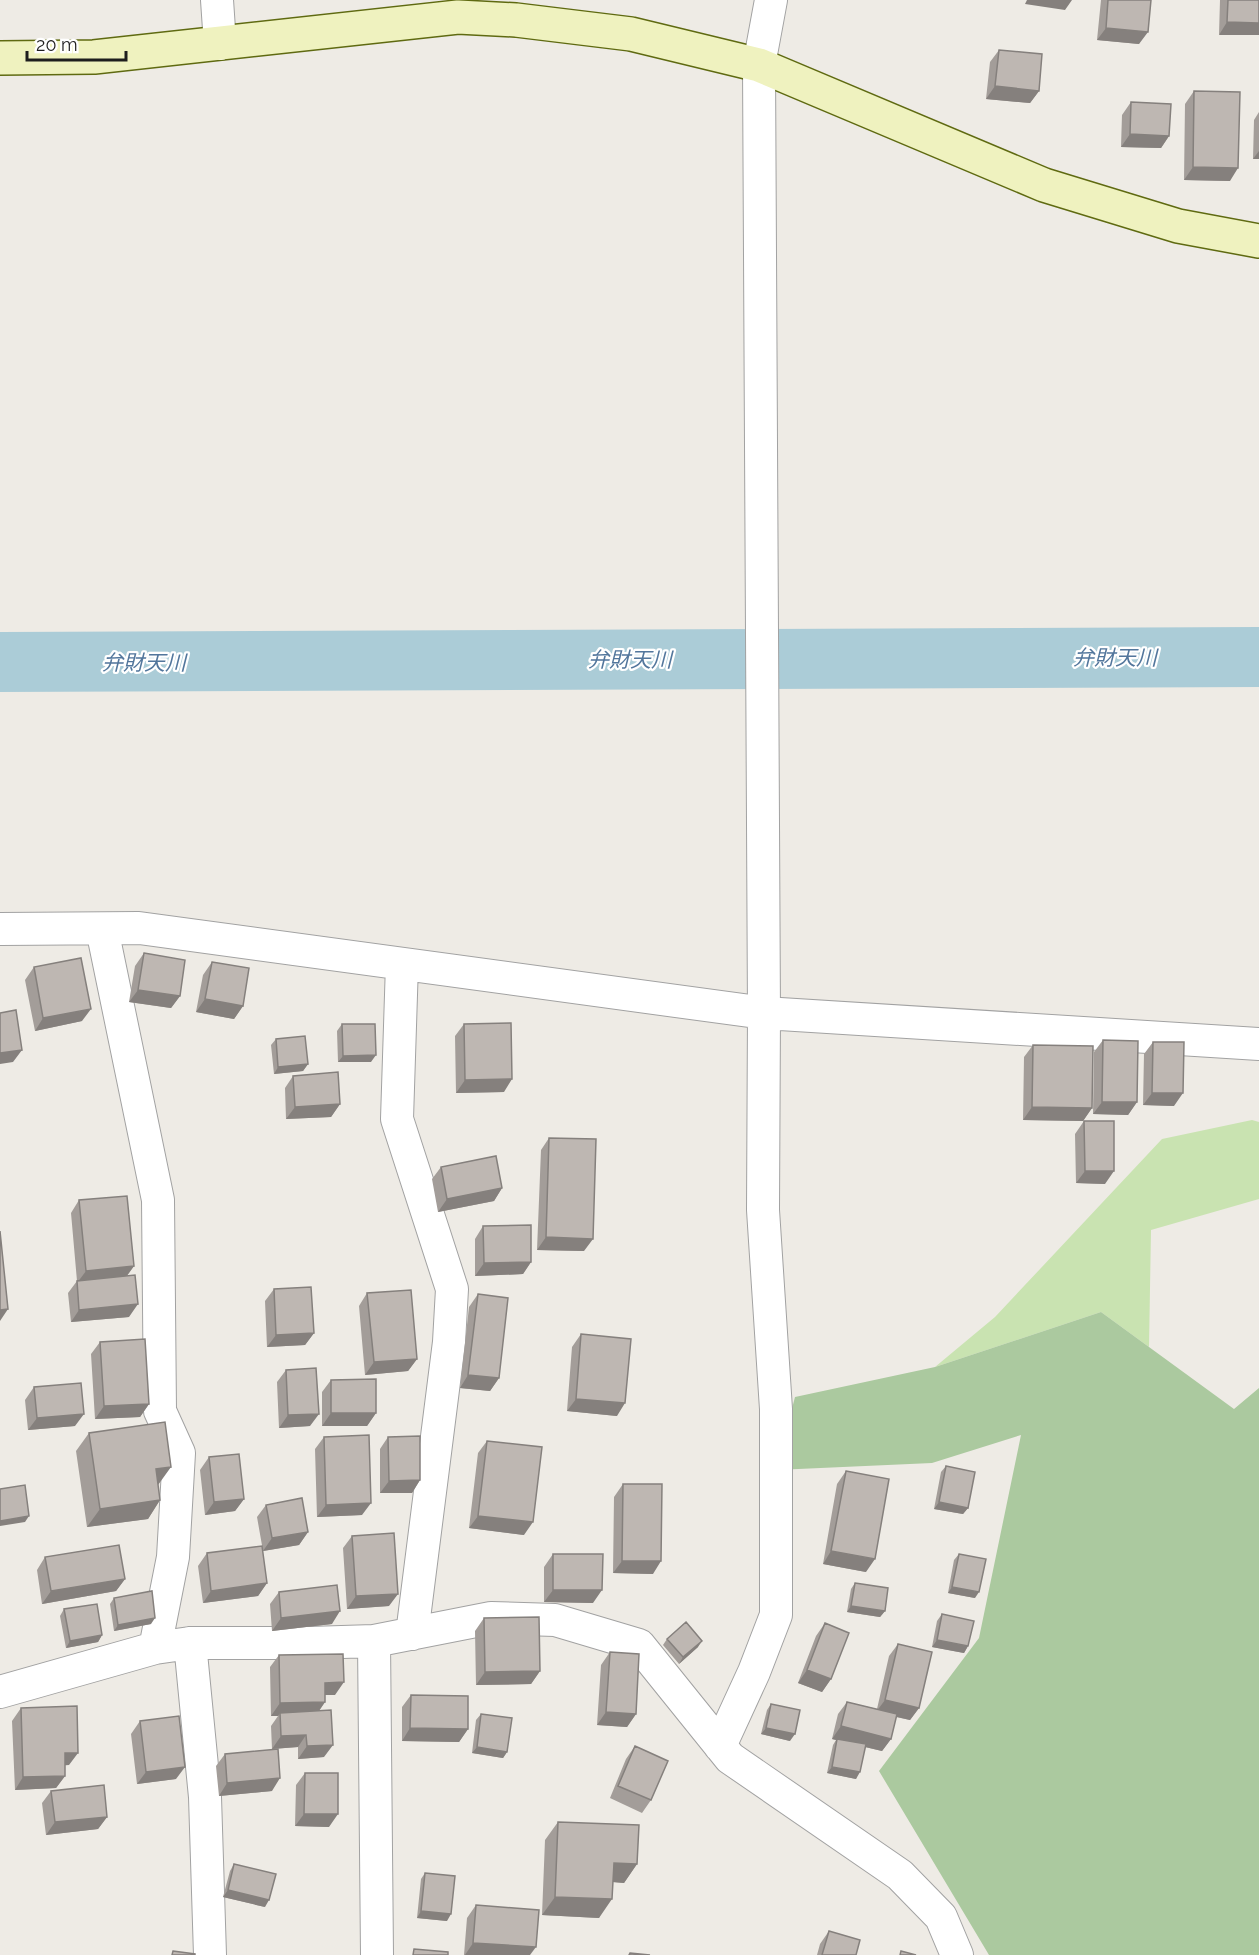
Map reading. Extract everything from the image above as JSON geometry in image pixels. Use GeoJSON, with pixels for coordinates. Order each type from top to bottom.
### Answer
{"type":"FeatureCollection","features":[{"type":"Feature","properties":{"kind":"street"},"geometry":{"type":"LineString","coordinates":[[217,0],[220,44]]}},
{"type":"Feature","properties":{"kind":"street"},"geometry":{"type":"LineString","coordinates":[[720,1746],[754,1672],[776,1615],[776,1409],[763,1210],[759,65],[771,0]]}},
{"type":"Feature","properties":{"kind":"street"},"geometry":{"type":"LineString","coordinates":[[0,58],[94,57],[220,44],[462,8],[516,20],[631,34],[759,65],[1044,185],[1178,226],[1259,241]]}},
{"type":"Feature","properties":{"kind":"street"},"geometry":{"type":"LineString","coordinates":[[102,928],[158,1200],[160,1411],[179,1454],[173,1557],[154,1648]]}},
{"type":"Feature","properties":{"kind":"street"},"geometry":{"type":"LineString","coordinates":[[0,929],[139,928],[764,1013],[1259,1044]]}},
{"type":"Feature","properties":{"kind":"street"},"geometry":{"type":"LineString","coordinates":[[402,964],[397,1119],[452,1289],[447,1353],[412,1634]]}},
{"type":"Feature","properties":{"kind":"street"},"geometry":{"type":"LineString","coordinates":[[0,1692],[154,1648],[190,1642],[374,1641],[491,1618],[555,1620],[639,1645],[730,1758],[900,1875],[941,1917],[957,1955]]}},
{"type":"Feature","properties":{"kind":"street"},"geometry":{"type":"LineString","coordinates":[[374,1641],[377,1955]]}},
{"type":"Feature","properties":{"kind":"street"},"geometry":{"type":"LineString","coordinates":[[190,1642],[205,1797],[210,1955]]}},
{"type":"Feature","properties":{"kind":"green space"},"geometry":{"type":"Polygon","coordinates":[[[1252,1120],[1259,1122],[1259,1199],[1151,1230],[1149,1347],[1101,1312],[935,1367],[995,1317],[1162,1139],[1252,1120]]]}},
{"type":"Feature","properties":{"kind":"green space"},"geometry":{"type":"Polygon","coordinates":[[[1101,1312],[1234,1409],[1259,1388],[1259,1955],[989,1955],[879,1771],[979,1638],[1021,1435],[932,1463],[776,1470],[795,1397],[935,1367],[1101,1312]]]}},
{"type":"Feature","properties":{"kind":"building"},"geometry":{"type":"Polygon","coordinates":[[[1108,0],[1151,0],[1148,32],[1106,28],[1108,0]]]}},
{"type":"Feature","properties":{"kind":"building"},"geometry":{"type":"Polygon","coordinates":[[[1228,0],[1259,0],[1259,23],[1227,22],[1228,0]]]}},
{"type":"Feature","properties":{"kind":"building"},"geometry":{"type":"Polygon","coordinates":[[[999,50],[1042,54],[1039,91],[995,86],[999,50]]]}},
{"type":"Feature","properties":{"kind":"building"},"geometry":{"type":"Polygon","coordinates":[[[1194,91],[1240,92],[1238,168],[1193,167],[1194,91]]]}},
{"type":"Feature","properties":{"kind":"building"},"geometry":{"type":"Polygon","coordinates":[[[1131,102],[1171,104],[1169,136],[1130,134],[1131,102]]]}},
{"type":"Feature","properties":{"kind":"building"},"geometry":{"type":"Polygon","coordinates":[[[144,953],[185,960],[180,996],[138,990],[144,953]]]}},
{"type":"Feature","properties":{"kind":"building"},"geometry":{"type":"Polygon","coordinates":[[[81,958],[91,1009],[43,1018],[34,967],[81,958]]]}},
{"type":"Feature","properties":{"kind":"building"},"geometry":{"type":"Polygon","coordinates":[[[212,962],[249,968],[243,1006],[205,999],[212,962]]]}},
{"type":"Feature","properties":{"kind":"building"},"geometry":{"type":"Polygon","coordinates":[[[16,1010],[22,1050],[0,1053],[0,1013],[16,1010]]]}},
{"type":"Feature","properties":{"kind":"building"},"geometry":{"type":"Polygon","coordinates":[[[511,1023],[512,1079],[465,1080],[464,1024],[511,1023]]]}},
{"type":"Feature","properties":{"kind":"building"},"geometry":{"type":"Polygon","coordinates":[[[342,1024],[375,1024],[376,1055],[343,1056],[342,1024]]]}},
{"type":"Feature","properties":{"kind":"building"},"geometry":{"type":"Polygon","coordinates":[[[305,1036],[308,1064],[278,1067],[276,1039],[305,1036]]]}},
{"type":"Feature","properties":{"kind":"building"},"geometry":{"type":"Polygon","coordinates":[[[1103,1040],[1138,1041],[1137,1102],[1102,1102],[1103,1040]]]}},
{"type":"Feature","properties":{"kind":"building"},"geometry":{"type":"Polygon","coordinates":[[[1153,1042],[1184,1042],[1183,1093],[1152,1093],[1153,1042]]]}},
{"type":"Feature","properties":{"kind":"building"},"geometry":{"type":"Polygon","coordinates":[[[1033,1045],[1093,1046],[1092,1108],[1032,1107],[1033,1045]]]}},
{"type":"Feature","properties":{"kind":"building"},"geometry":{"type":"Polygon","coordinates":[[[338,1072],[340,1104],[295,1107],[293,1076],[338,1072]]]}},
{"type":"Feature","properties":{"kind":"building"},"geometry":{"type":"Polygon","coordinates":[[[1084,1121],[1114,1121],[1114,1171],[1085,1171],[1084,1121]]]}},
{"type":"Feature","properties":{"kind":"building"},"geometry":{"type":"Polygon","coordinates":[[[549,1138],[596,1139],[593,1239],[546,1237],[549,1138]]]}},
{"type":"Feature","properties":{"kind":"building"},"geometry":{"type":"Polygon","coordinates":[[[496,1156],[502,1188],[447,1199],[441,1167],[496,1156]]]}},
{"type":"Feature","properties":{"kind":"building"},"geometry":{"type":"Polygon","coordinates":[[[127,1196],[134,1266],[86,1271],[79,1200],[127,1196]]]}},
{"type":"Feature","properties":{"kind":"building"},"geometry":{"type":"Polygon","coordinates":[[[531,1225],[531,1262],[484,1263],[483,1226],[531,1225]]]}},
{"type":"Feature","properties":{"kind":"building"},"geometry":{"type":"Polygon","coordinates":[[[0,1231],[8,1309],[0,1310],[0,1231]]]}},
{"type":"Feature","properties":{"kind":"building"},"geometry":{"type":"Polygon","coordinates":[[[135,1275],[138,1304],[79,1310],[77,1281],[135,1275]]]}},
{"type":"Feature","properties":{"kind":"building"},"geometry":{"type":"Polygon","coordinates":[[[311,1287],[314,1333],[276,1335],[274,1289],[311,1287]]]}},
{"type":"Feature","properties":{"kind":"building"},"geometry":{"type":"Polygon","coordinates":[[[411,1290],[417,1359],[374,1362],[367,1293],[411,1290]]]}},
{"type":"Feature","properties":{"kind":"building"},"geometry":{"type":"Polygon","coordinates":[[[478,1294],[508,1298],[499,1378],[468,1375],[478,1294]]]}},
{"type":"Feature","properties":{"kind":"building"},"geometry":{"type":"Polygon","coordinates":[[[581,1334],[631,1339],[625,1403],[576,1399],[581,1334]]]}},
{"type":"Feature","properties":{"kind":"building"},"geometry":{"type":"Polygon","coordinates":[[[145,1339],[149,1404],[104,1406],[100,1342],[145,1339]]]}},
{"type":"Feature","properties":{"kind":"building"},"geometry":{"type":"Polygon","coordinates":[[[316,1368],[319,1414],[288,1415],[286,1370],[316,1368]]]}},
{"type":"Feature","properties":{"kind":"building"},"geometry":{"type":"Polygon","coordinates":[[[376,1379],[376,1413],[331,1413],[331,1380],[376,1379]]]}},
{"type":"Feature","properties":{"kind":"building"},"geometry":{"type":"Polygon","coordinates":[[[81,1383],[84,1414],[37,1418],[34,1387],[81,1383]]]}},
{"type":"Feature","properties":{"kind":"building"},"geometry":{"type":"Polygon","coordinates":[[[165,1422],[171,1467],[156,1469],[160,1500],[100,1509],[89,1433],[165,1422]]]}},
{"type":"Feature","properties":{"kind":"building"},"geometry":{"type":"Polygon","coordinates":[[[369,1435],[371,1503],[326,1505],[324,1437],[369,1435]]]}},
{"type":"Feature","properties":{"kind":"building"},"geometry":{"type":"Polygon","coordinates":[[[420,1436],[420,1480],[389,1481],[388,1437],[420,1436]]]}},
{"type":"Feature","properties":{"kind":"building"},"geometry":{"type":"Polygon","coordinates":[[[487,1441],[542,1447],[533,1522],[478,1516],[487,1441]]]}},
{"type":"Feature","properties":{"kind":"building"},"geometry":{"type":"Polygon","coordinates":[[[239,1454],[244,1499],[214,1502],[209,1457],[239,1454]]]}},
{"type":"Feature","properties":{"kind":"building"},"geometry":{"type":"Polygon","coordinates":[[[946,1466],[975,1472],[968,1508],[939,1502],[946,1466]]]}},
{"type":"Feature","properties":{"kind":"building"},"geometry":{"type":"Polygon","coordinates":[[[846,1471],[889,1479],[875,1559],[831,1551],[846,1471]]]}},
{"type":"Feature","properties":{"kind":"building"},"geometry":{"type":"Polygon","coordinates":[[[623,1484],[662,1484],[661,1561],[622,1561],[623,1484]]]}},
{"type":"Feature","properties":{"kind":"building"},"geometry":{"type":"Polygon","coordinates":[[[25,1485],[29,1516],[0,1521],[0,1489],[25,1485]]]}},
{"type":"Feature","properties":{"kind":"building"},"geometry":{"type":"Polygon","coordinates":[[[302,1498],[308,1532],[272,1538],[266,1505],[302,1498]]]}},
{"type":"Feature","properties":{"kind":"building"},"geometry":{"type":"Polygon","coordinates":[[[394,1533],[398,1594],[356,1596],[352,1536],[394,1533]]]}},
{"type":"Feature","properties":{"kind":"building"},"geometry":{"type":"Polygon","coordinates":[[[119,1545],[125,1579],[51,1591],[45,1557],[119,1545]]]}},
{"type":"Feature","properties":{"kind":"building"},"geometry":{"type":"Polygon","coordinates":[[[262,1546],[267,1583],[211,1591],[207,1553],[262,1546]]]}},
{"type":"Feature","properties":{"kind":"building"},"geometry":{"type":"Polygon","coordinates":[[[553,1554],[603,1554],[602,1590],[553,1590],[553,1554]]]}},
{"type":"Feature","properties":{"kind":"building"},"geometry":{"type":"Polygon","coordinates":[[[959,1554],[986,1559],[979,1592],[952,1587],[959,1554]]]}},
{"type":"Feature","properties":{"kind":"building"},"geometry":{"type":"Polygon","coordinates":[[[855,1583],[888,1588],[885,1611],[851,1606],[855,1583]]]}},
{"type":"Feature","properties":{"kind":"building"},"geometry":{"type":"Polygon","coordinates":[[[337,1585],[340,1611],[281,1618],[279,1592],[337,1585]]]}},
{"type":"Feature","properties":{"kind":"building"},"geometry":{"type":"Polygon","coordinates":[[[152,1591],[155,1618],[118,1625],[114,1598],[152,1591]]]}},
{"type":"Feature","properties":{"kind":"building"},"geometry":{"type":"Polygon","coordinates":[[[97,1604],[102,1635],[70,1641],[64,1609],[97,1604]]]}},
{"type":"Feature","properties":{"kind":"building"},"geometry":{"type":"Polygon","coordinates":[[[942,1614],[974,1621],[968,1646],[937,1640],[942,1614]]]}},
{"type":"Feature","properties":{"kind":"building"},"geometry":{"type":"Polygon","coordinates":[[[539,1617],[540,1671],[485,1672],[484,1618],[539,1617]]]}},
{"type":"Feature","properties":{"kind":"building"},"geometry":{"type":"Polygon","coordinates":[[[686,1622],[702,1641],[683,1657],[667,1639],[686,1622]]]}},
{"type":"Feature","properties":{"kind":"building"},"geometry":{"type":"Polygon","coordinates":[[[825,1623],[849,1633],[831,1679],[807,1670],[825,1623]]]}},
{"type":"Feature","properties":{"kind":"building"},"geometry":{"type":"Polygon","coordinates":[[[898,1644],[932,1652],[919,1708],[885,1700],[898,1644]]]}},
{"type":"Feature","properties":{"kind":"building"},"geometry":{"type":"Polygon","coordinates":[[[610,1652],[639,1654],[636,1714],[606,1712],[610,1652]]]}},
{"type":"Feature","properties":{"kind":"building"},"geometry":{"type":"Polygon","coordinates":[[[343,1654],[344,1682],[325,1683],[325,1702],[280,1703],[279,1655],[343,1654]]]}},
{"type":"Feature","properties":{"kind":"building"},"geometry":{"type":"Polygon","coordinates":[[[411,1695],[468,1696],[468,1729],[410,1728],[411,1695]]]}},
{"type":"Feature","properties":{"kind":"building"},"geometry":{"type":"Polygon","coordinates":[[[847,1702],[897,1714],[891,1739],[841,1726],[847,1702]]]}},
{"type":"Feature","properties":{"kind":"building"},"geometry":{"type":"Polygon","coordinates":[[[771,1704],[800,1710],[795,1734],[766,1728],[771,1704]]]}},
{"type":"Feature","properties":{"kind":"building"},"geometry":{"type":"Polygon","coordinates":[[[77,1706],[78,1753],[65,1753],[65,1776],[23,1777],[21,1708],[77,1706]]]}},
{"type":"Feature","properties":{"kind":"building"},"geometry":{"type":"Polygon","coordinates":[[[331,1710],[333,1745],[307,1746],[306,1735],[281,1736],[280,1713],[331,1710]]]}},
{"type":"Feature","properties":{"kind":"building"},"geometry":{"type":"Polygon","coordinates":[[[481,1714],[512,1718],[507,1752],[477,1747],[481,1714]]]}},
{"type":"Feature","properties":{"kind":"building"},"geometry":{"type":"Polygon","coordinates":[[[179,1716],[185,1767],[146,1772],[140,1721],[179,1716]]]}},
{"type":"Feature","properties":{"kind":"building"},"geometry":{"type":"Polygon","coordinates":[[[837,1739],[866,1744],[860,1772],[832,1767],[837,1739]]]}},
{"type":"Feature","properties":{"kind":"building"},"geometry":{"type":"Polygon","coordinates":[[[635,1746],[668,1761],[651,1800],[618,1786],[635,1746]]]}},
{"type":"Feature","properties":{"kind":"building"},"geometry":{"type":"Polygon","coordinates":[[[278,1749],[280,1778],[227,1783],[225,1754],[278,1749]]]}},
{"type":"Feature","properties":{"kind":"building"},"geometry":{"type":"Polygon","coordinates":[[[305,1773],[338,1773],[338,1814],[304,1814],[305,1773]]]}},
{"type":"Feature","properties":{"kind":"building"},"geometry":{"type":"Polygon","coordinates":[[[104,1785],[107,1817],[55,1822],[51,1791],[104,1785]]]}},
{"type":"Feature","properties":{"kind":"building"},"geometry":{"type":"Polygon","coordinates":[[[558,1822],[639,1825],[637,1864],[614,1863],[612,1899],[555,1897],[558,1822]]]}},
{"type":"Feature","properties":{"kind":"building"},"geometry":{"type":"Polygon","coordinates":[[[234,1864],[276,1874],[269,1900],[228,1890],[234,1864]]]}},
{"type":"Feature","properties":{"kind":"building"},"geometry":{"type":"Polygon","coordinates":[[[425,1873],[455,1876],[451,1914],[421,1911],[425,1873]]]}},
{"type":"Feature","properties":{"kind":"building"},"geometry":{"type":"Polygon","coordinates":[[[476,1905],[539,1910],[536,1947],[473,1943],[476,1905]]]}},
{"type":"Feature","properties":{"kind":"building"},"geometry":{"type":"Polygon","coordinates":[[[829,1931],[860,1940],[856,1955],[822,1955],[829,1931]]]}},
{"type":"Feature","properties":{"kind":"building"},"geometry":{"type":"Polygon","coordinates":[[[414,1949],[448,1952],[448,1955],[413,1955],[414,1949]]]}},
{"type":"Feature","properties":{"kind":"building"},"geometry":{"type":"Polygon","coordinates":[[[173,1951],[195,1954],[195,1955],[172,1955],[173,1951]]]}},
{"type":"Feature","properties":{"kind":"building"},"geometry":{"type":"Polygon","coordinates":[[[901,1951],[916,1955],[900,1955],[901,1951]]]}},
{"type":"Feature","properties":{"kind":"waterway","name":"弁財天川"},"geometry":{"type":"LineString","coordinates":[[0,662],[1259,657]]}}]}
